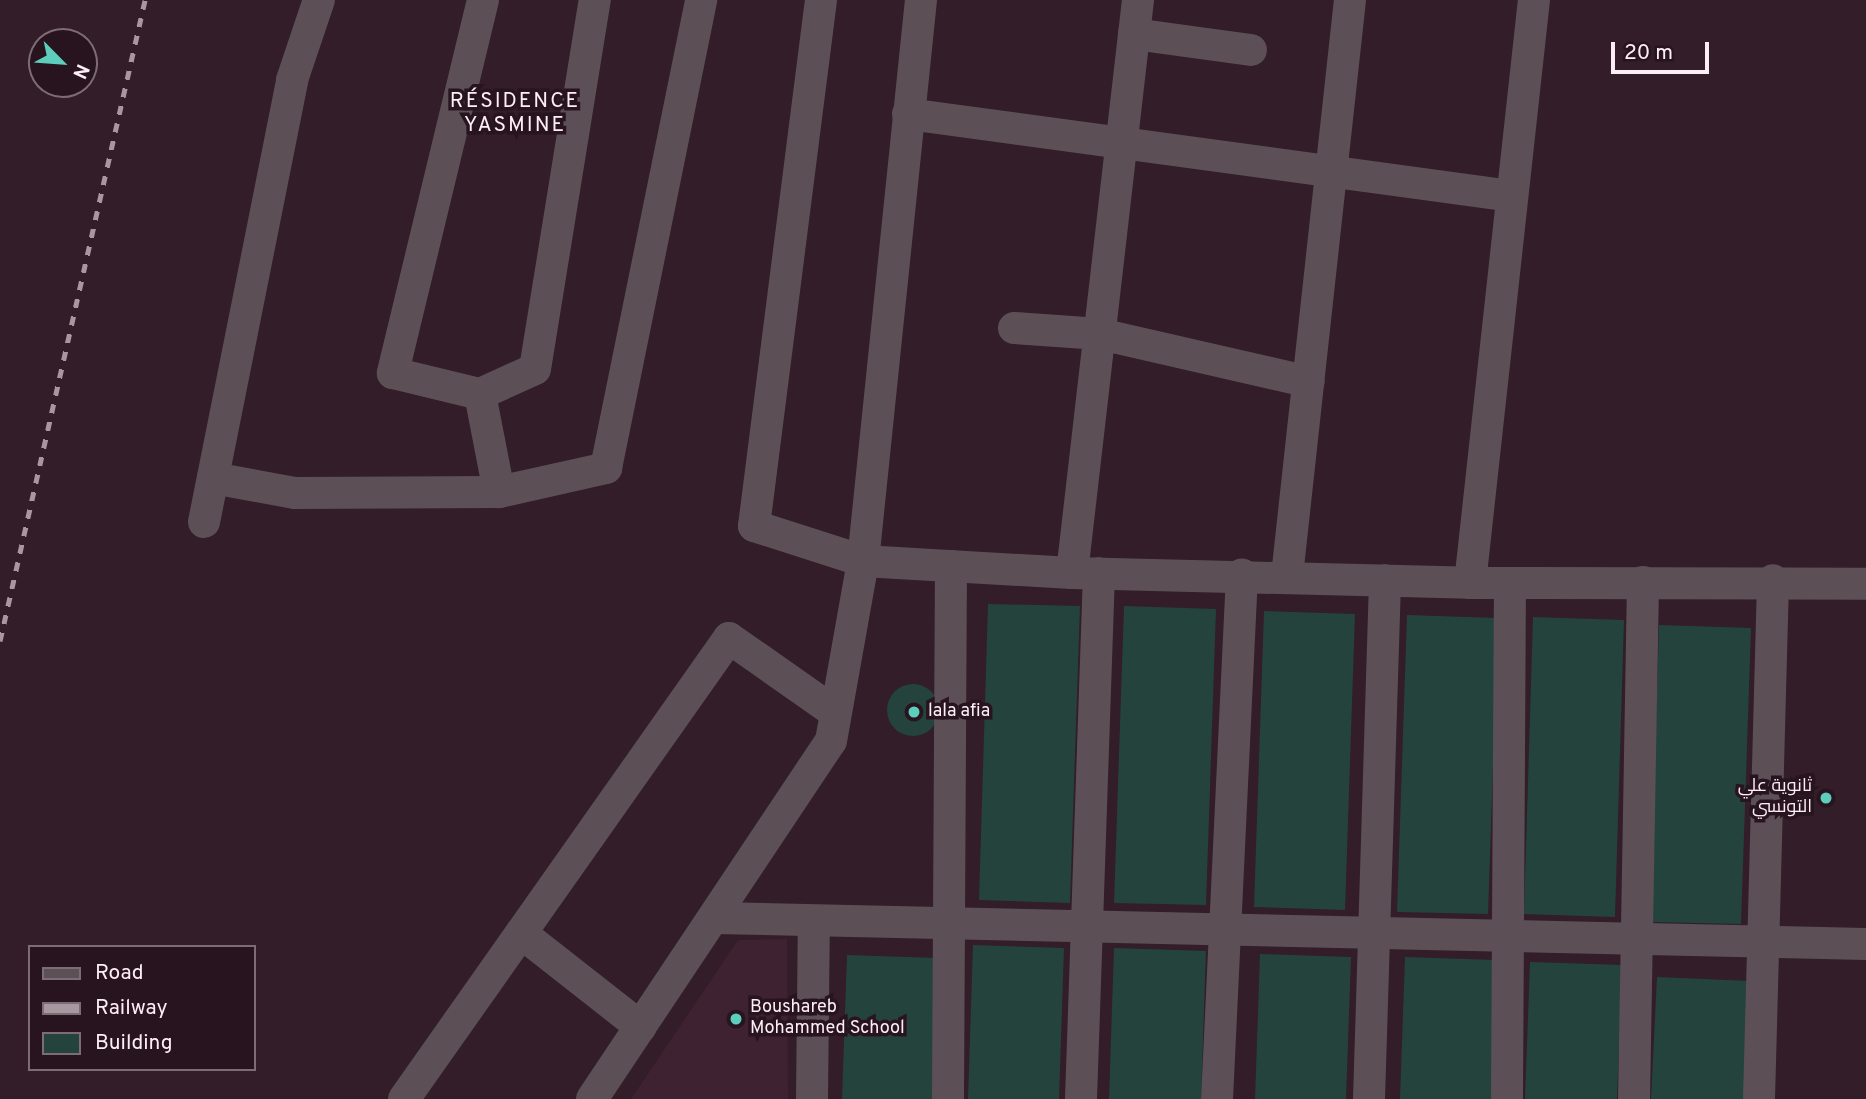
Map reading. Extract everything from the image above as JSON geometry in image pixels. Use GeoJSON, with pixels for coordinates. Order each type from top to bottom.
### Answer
{"type":"FeatureCollection","features":[{"type":"Feature","properties":{"kind":"street"},"geometry":{"type":"LineString","coordinates":[[204,523],[292,80],[319,0]]}},
{"type":"Feature","properties":{"kind":"street"},"geometry":{"type":"LineString","coordinates":[[483,0],[393,373],[480,394],[535,369],[595,0]]}},
{"type":"Feature","properties":{"kind":"street"},"geometry":{"type":"LineString","coordinates":[[213,478],[295,493],[499,492],[606,468],[701,0]]}},
{"type":"Feature","properties":{"kind":"street"},"geometry":{"type":"LineString","coordinates":[[821,0],[754,526],[863,561],[951,566],[1086,573],[1287,576],[1471,583],[1773,580],[1866,584]]}},
{"type":"Feature","properties":{"kind":"street"},"geometry":{"type":"LineString","coordinates":[[592,1099],[831,741],[832,710],[863,561],[921,0]]}},
{"type":"Feature","properties":{"kind":"street"},"geometry":{"type":"LineString","coordinates":[[1081,1099],[1087,929],[1086,573],[1100,334],[1138,0]]}},
{"type":"Feature","properties":{"kind":"street"},"geometry":{"type":"LineString","coordinates":[[1287,576],[1350,0]]}},
{"type":"Feature","properties":{"kind":"street"},"geometry":{"type":"LineString","coordinates":[[1471,583],[1534,0]]}},
{"type":"Feature","properties":{"kind":"street"},"geometry":{"type":"LineString","coordinates":[[1134,34],[1251,50]]}},
{"type":"Feature","properties":{"kind":"street"},"geometry":{"type":"LineString","coordinates":[[908,114],[1511,196]]}},
{"type":"Feature","properties":{"kind":"street"},"geometry":{"type":"LineString","coordinates":[[1014,328],[1100,334],[1309,382]]}},
{"type":"Feature","properties":{"kind":"street"},"geometry":{"type":"LineString","coordinates":[[480,394],[499,492]]}},
{"type":"Feature","properties":{"kind":"street"},"geometry":{"type":"LineString","coordinates":[[948,1099],[951,566]]}},
{"type":"Feature","properties":{"kind":"street"},"geometry":{"type":"LineString","coordinates":[[1217,1099],[1242,575]]}},
{"type":"Feature","properties":{"kind":"street"},"geometry":{"type":"LineString","coordinates":[[1369,1099],[1385,580]]}},
{"type":"Feature","properties":{"kind":"street"},"geometry":{"type":"LineString","coordinates":[[1759,1099],[1773,580]]}},
{"type":"Feature","properties":{"kind":"street"},"geometry":{"type":"LineString","coordinates":[[1634,1099],[1643,582]]}},
{"type":"Feature","properties":{"kind":"street"},"geometry":{"type":"LineString","coordinates":[[1507,1099],[1510,583]]}},
{"type":"Feature","properties":{"kind":"street"},"geometry":{"type":"LineString","coordinates":[[404,1099],[729,638],[832,710]]}},
{"type":"Feature","properties":{"kind":"street"},"geometry":{"type":"LineString","coordinates":[[715,918],[949,926],[1866,944]]}},
{"type":"Feature","properties":{"kind":"street"},"geometry":{"type":"LineString","coordinates":[[812,1099],[814,921]]}},
{"type":"Feature","properties":{"kind":"street"},"geometry":{"type":"LineString","coordinates":[[521,933],[641,1027]]}},
{"type":"Feature","properties":{"kind":"shaded area","name":"Boushareb Mohammed School"},"geometry":{"type":"Polygon","coordinates":[[[787,939],[788,1099],[631,1099],[738,940],[787,939]]]}},
{"type":"Feature","properties":{"kind":"building"},"geometry":{"type":"Polygon","coordinates":[[[988,604],[1080,606],[1070,903],[979,900],[988,604]]]}},
{"type":"Feature","properties":{"kind":"building"},"geometry":{"type":"Polygon","coordinates":[[[1124,606],[1216,609],[1206,905],[1114,903],[1124,606]]]}},
{"type":"Feature","properties":{"kind":"building"},"geometry":{"type":"Polygon","coordinates":[[[1264,611],[1355,614],[1345,910],[1254,907],[1264,611]]]}},
{"type":"Feature","properties":{"kind":"building"},"geometry":{"type":"Polygon","coordinates":[[[1407,615],[1498,618],[1488,914],[1397,912],[1407,615]]]}},
{"type":"Feature","properties":{"kind":"building"},"geometry":{"type":"Polygon","coordinates":[[[1533,617],[1624,620],[1615,917],[1524,914],[1533,617]]]}},
{"type":"Feature","properties":{"kind":"building"},"geometry":{"type":"Polygon","coordinates":[[[1659,625],[1751,628],[1741,924],[1650,922],[1659,625]]]}},
{"type":"Feature","properties":{"kind":"building","name":"lala afia"},"geometry":{"type":"Polygon","coordinates":[[[913,684],[932,691],[939,710],[932,729],[913,736],[894,729],[887,710],[894,691],[913,684]]]}},
{"type":"Feature","properties":{"kind":"building"},"geometry":{"type":"Polygon","coordinates":[[[973,945],[1064,948],[1059,1099],[968,1099],[973,945]]]}},
{"type":"Feature","properties":{"kind":"building"},"geometry":{"type":"Polygon","coordinates":[[[1114,948],[1206,951],[1201,1099],[1109,1099],[1114,948]]]}},
{"type":"Feature","properties":{"kind":"building"},"geometry":{"type":"Polygon","coordinates":[[[1260,954],[1351,957],[1346,1099],[1255,1099],[1260,954]]]}},
{"type":"Feature","properties":{"kind":"building"},"geometry":{"type":"Polygon","coordinates":[[[847,955],[938,958],[934,1099],[842,1099],[847,955]]]}},
{"type":"Feature","properties":{"kind":"building"},"geometry":{"type":"Polygon","coordinates":[[[1405,957],[1496,960],[1492,1099],[1400,1099],[1405,957]]]}},
{"type":"Feature","properties":{"kind":"building"},"geometry":{"type":"Polygon","coordinates":[[[1530,962],[1622,965],[1617,1099],[1525,1099],[1530,962]]]}},
{"type":"Feature","properties":{"kind":"building"},"geometry":{"type":"Polygon","coordinates":[[[1657,977],[1751,981],[1745,1099],[1651,1099],[1657,977]]]}},
{"type":"Feature","properties":{"kind":"railway"},"geometry":{"type":"LineString","coordinates":[[0,641],[145,0]]}},
{"type":"Feature","properties":{"kind":"place","name":"lala afia"},"geometry":{"type":"Point","coordinates":[914,712]}},
{"type":"Feature","properties":{"kind":"place","name":"ثانوية علي التونسي"},"geometry":{"type":"Point","coordinates":[1826,798]}},
{"type":"Feature","properties":{"kind":"place","name":"Boushareb Mohammed School"},"geometry":{"type":"Point","coordinates":[736,1019]}},
{"type":"Feature","properties":{"kind":"district","name":"RÉSIDENCE YASMINE"},"geometry":{"type":"Point","coordinates":[515,114]}}]}
